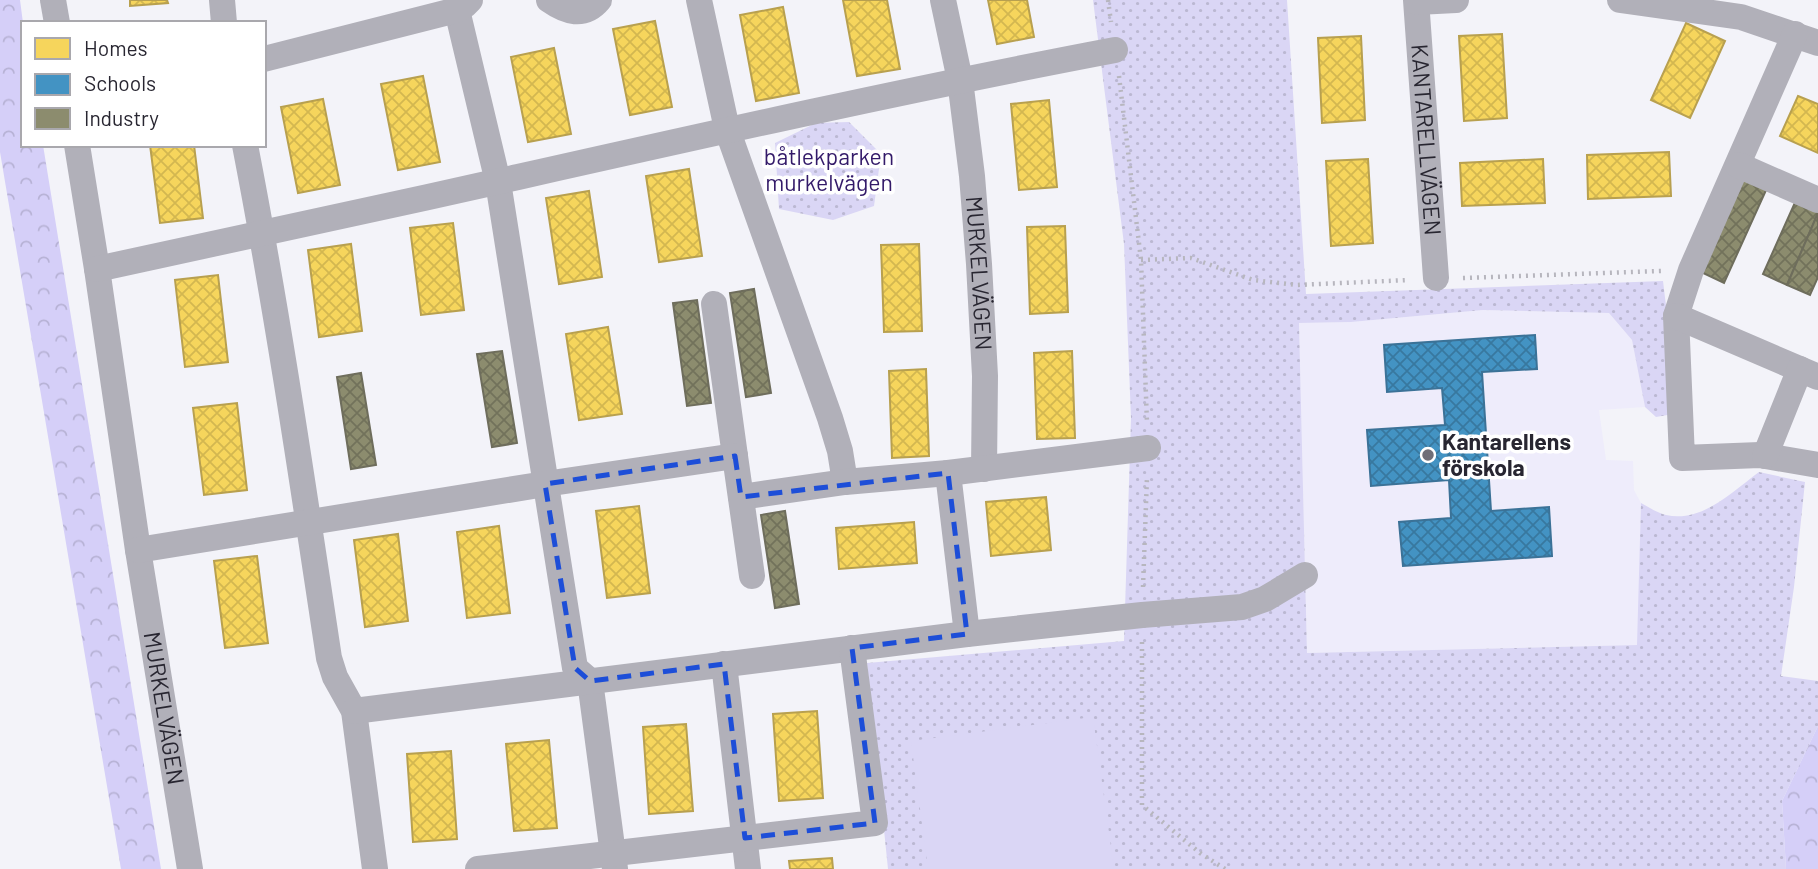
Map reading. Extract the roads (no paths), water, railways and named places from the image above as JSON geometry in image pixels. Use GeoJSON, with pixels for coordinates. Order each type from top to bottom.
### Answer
{"type":"FeatureCollection","features":[{"type":"Feature","properties":{"kind":"street"},"geometry":{"type":"LineString","coordinates":[[53,0],[57,21]]}},
{"type":"Feature","properties":{"kind":"street"},"geometry":{"type":"LineString","coordinates":[[222,0],[223,21]]}},
{"type":"Feature","properties":{"kind":"street"},"geometry":{"type":"LineString","coordinates":[[549,0],[565,10],[576,12],[587,10],[599,0]]}},
{"type":"Feature","properties":{"kind":"street"},"geometry":{"type":"LineString","coordinates":[[699,0],[727,129],[830,418],[840,451],[845,482]]}},
{"type":"Feature","properties":{"kind":"street","name":"MURKELVÄGEN"},"geometry":{"type":"LineString","coordinates":[[943,0],[960,80],[972,176],[985,376],[984,468]]}},
{"type":"Feature","properties":{"kind":"street","name":"KANTARELLVÄGEN"},"geometry":{"type":"LineString","coordinates":[[1436,278],[1416,1],[1457,0]]}},
{"type":"Feature","properties":{"kind":"street"},"geometry":{"type":"LineString","coordinates":[[1620,0],[1741,17],[1806,38],[1738,165],[1691,270],[1676,316],[1682,458],[1765,456],[1818,465]]}},
{"type":"Feature","properties":{"kind":"street"},"geometry":{"type":"LineString","coordinates":[[266,58],[463,5],[498,182],[575,668],[590,681],[614,861]]}},
{"type":"Feature","properties":{"kind":"street"},"geometry":{"type":"LineString","coordinates":[[97,269],[727,129],[1115,50]]}},
{"type":"Feature","properties":{"kind":"street","name":"MURKELVÄGEN"},"geometry":{"type":"LineString","coordinates":[[77,147],[138,550],[190,869]]}},
{"type":"Feature","properties":{"kind":"street"},"geometry":{"type":"LineString","coordinates":[[245,147],[285,370],[328,658],[354,711],[374,869]]}},
{"type":"Feature","properties":{"kind":"street"},"geometry":{"type":"LineString","coordinates":[[1738,165],[1818,200]]}},
{"type":"Feature","properties":{"kind":"street"},"geometry":{"type":"LineString","coordinates":[[714,304],[752,576]]}},
{"type":"Feature","properties":{"kind":"street"},"geometry":{"type":"LineString","coordinates":[[1676,316],[1809,373],[1765,456]]}},
{"type":"Feature","properties":{"kind":"street"},"geometry":{"type":"LineString","coordinates":[[741,497],[845,482],[948,473],[1148,448]]}},
{"type":"Feature","properties":{"kind":"street"},"geometry":{"type":"LineString","coordinates":[[138,550],[735,456]]}},
{"type":"Feature","properties":{"kind":"street"},"geometry":{"type":"LineString","coordinates":[[948,473],[967,634]]}},
{"type":"Feature","properties":{"kind":"street"},"geometry":{"type":"LineString","coordinates":[[354,711],[967,634],[1242,607],[1265,599],[1305,576]]}},
{"type":"Feature","properties":{"kind":"street"},"geometry":{"type":"LineString","coordinates":[[478,869],[614,861],[744,838],[875,823],[852,648]]}},
{"type":"Feature","properties":{"kind":"street"},"geometry":{"type":"LineString","coordinates":[[724,664],[748,869]]}},
{"type":"Feature","properties":{"kind":"place","name":"Kantarellens förskola"},"geometry":{"type":"Point","coordinates":[1428,455]}},
{"type":"Feature","properties":{"kind":"park label","name":"båtlekparken murkelvägen"},"geometry":{"type":"Point","coordinates":[829,170]}}]}
